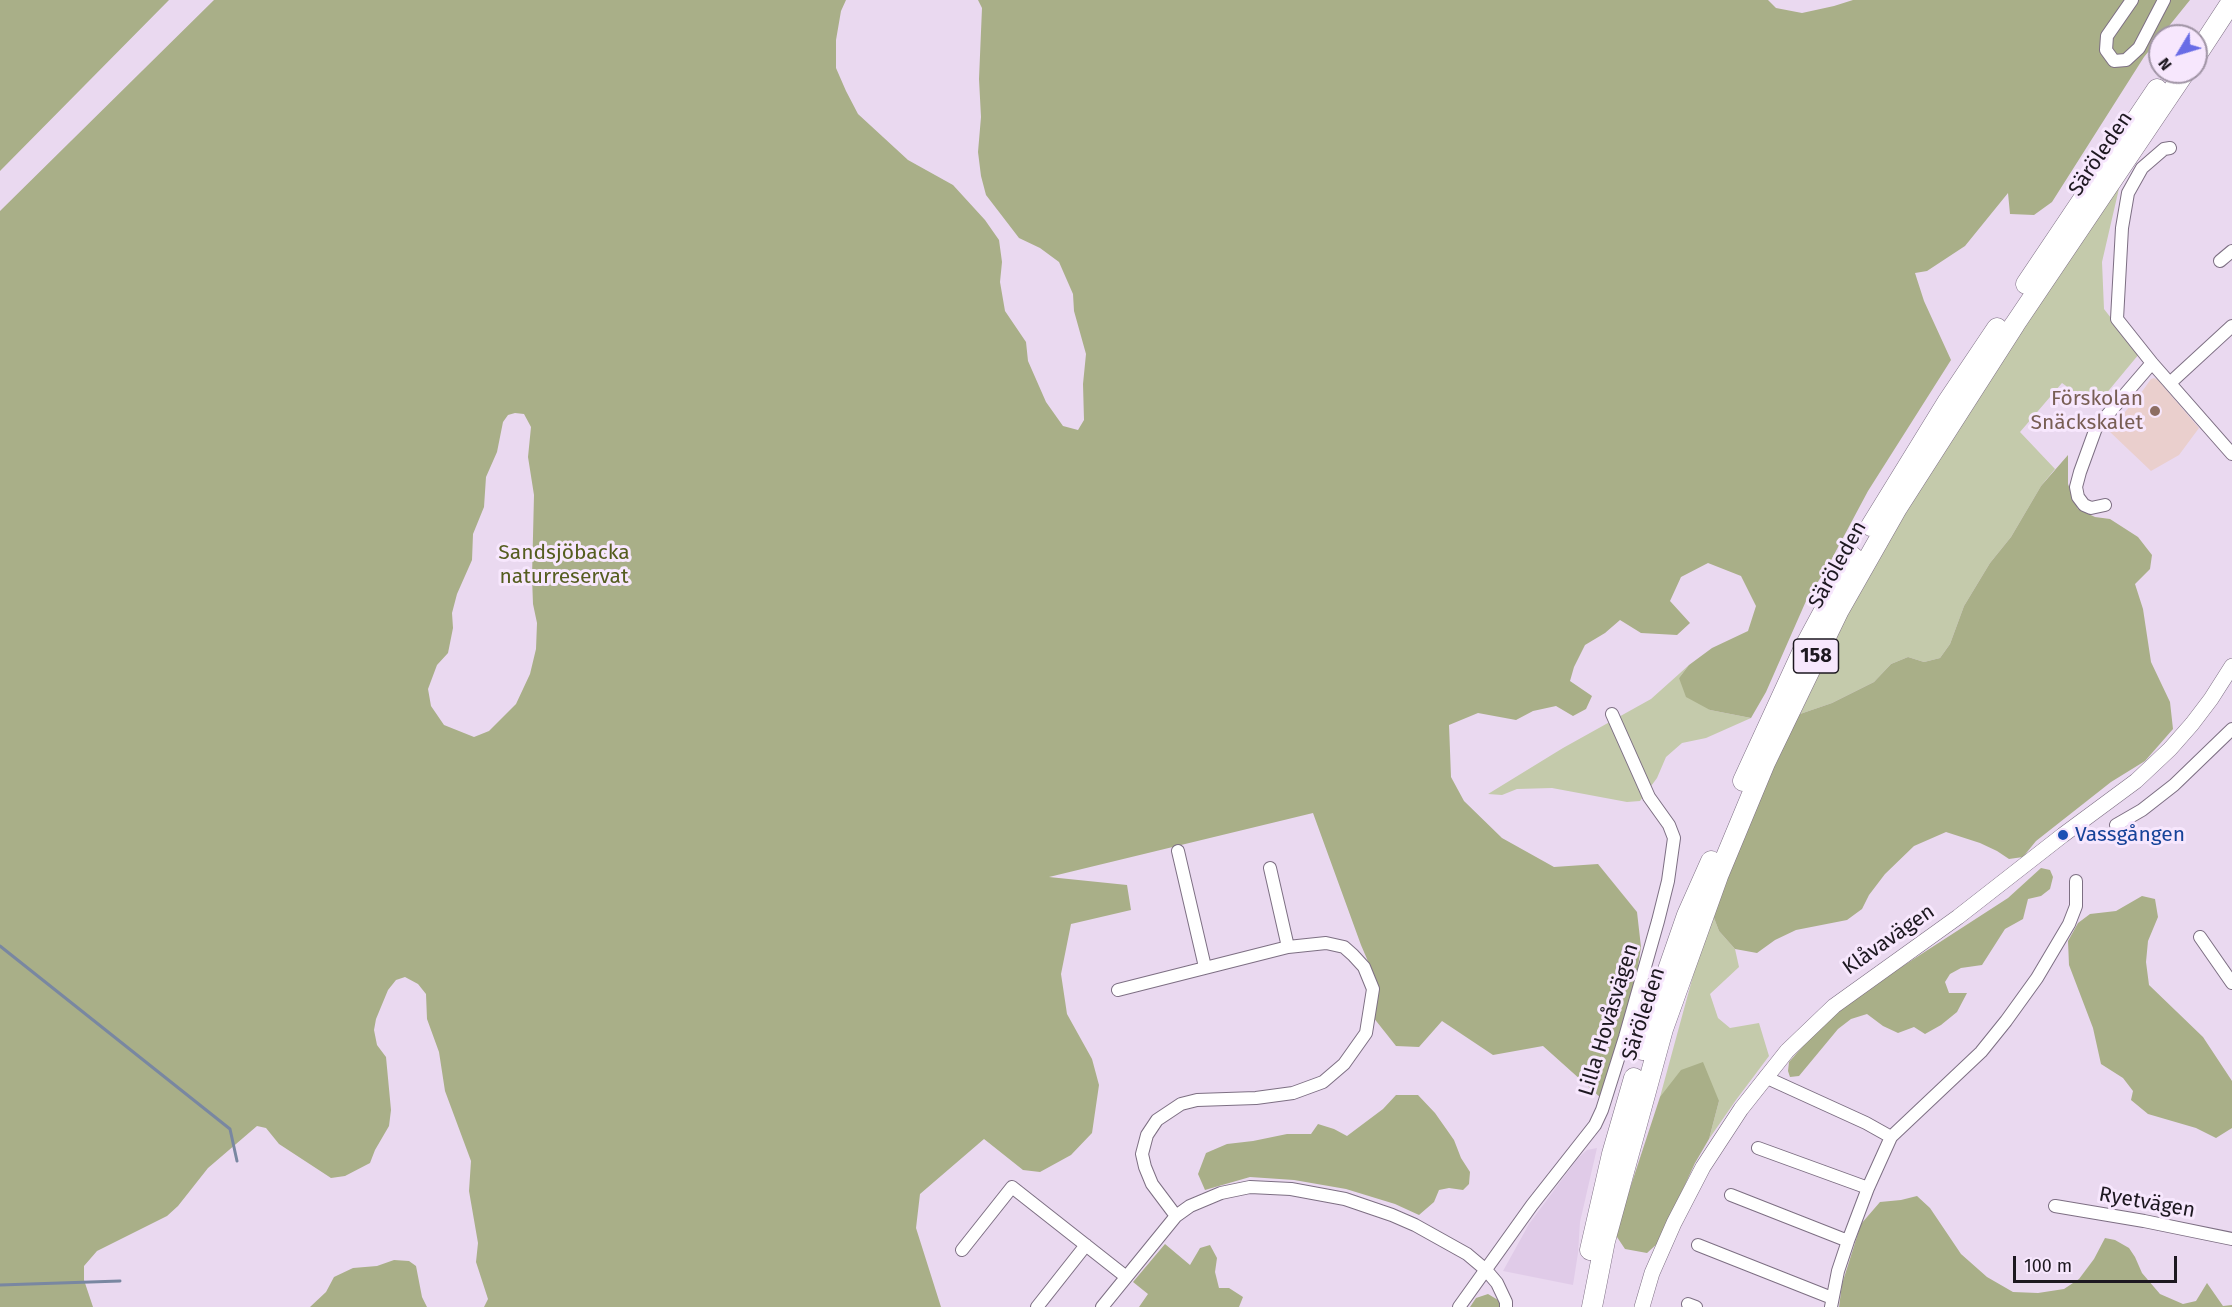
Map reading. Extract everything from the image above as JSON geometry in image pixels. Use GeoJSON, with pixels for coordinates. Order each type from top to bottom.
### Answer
{"type":"FeatureCollection","features":[{"type":"Feature","properties":{"kind":"main road"},"geometry":{"type":"LineString","coordinates":[[2206,24],[2226,5]]}},
{"type":"Feature","properties":{"kind":"main road"},"geometry":{"type":"LineString","coordinates":[[2208,36],[2226,5]]}},
{"type":"Feature","properties":{"kind":"main road","name":"Säröleden"},"geometry":{"type":"LineString","coordinates":[[1579,1307],[1612,1154],[1654,1010],[1687,915],[1754,754],[1804,646],[1892,490],[1948,401],[2161,84]]}},
{"type":"Feature","properties":{"kind":"main road","name":"Säröleden"},"geometry":{"type":"LineString","coordinates":[[1592,1307],[1605,1240],[1663,1029],[1702,918],[1765,763],[1839,610],[1897,508],[2015,324],[2177,84]]}},
{"type":"Feature","properties":{"kind":"street"},"geometry":{"type":"LineString","coordinates":[[2132,0],[2108,36],[2106,50],[2114,61],[2126,60],[2139,48],[2164,0]]}},
{"type":"Feature","properties":{"kind":"street"},"geometry":{"type":"LineString","coordinates":[[2170,147],[2151,159],[2134,179],[2128,193],[2122,228],[2117,319],[2152,363],[2232,454]]}},
{"type":"Feature","properties":{"kind":"street"},"geometry":{"type":"LineString","coordinates":[[2220,261],[2232,251]]}},
{"type":"Feature","properties":{"kind":"street"},"geometry":{"type":"LineString","coordinates":[[2170,383],[2232,326]]}},
{"type":"Feature","properties":{"kind":"street"},"geometry":{"type":"LineString","coordinates":[[2105,505],[2091,508],[2084,505],[2078,497],[2076,487],[2080,472],[2096,428],[2152,363]]}},
{"type":"Feature","properties":{"kind":"street","name":"Klåvavägen"},"geometry":{"type":"LineString","coordinates":[[1642,1307],[1652,1273],[1684,1201],[1714,1147],[1787,1051],[1834,1006],[1958,917],[2136,781],[2192,724],[2230,674]]}},
{"type":"Feature","properties":{"kind":"street","name":"Lilla Hovåsvägen"},"geometry":{"type":"LineString","coordinates":[[1459,1307],[1595,1125],[1625,1037],[1668,881],[1674,838],[1669,825],[1649,796],[1612,714]]}},
{"type":"Feature","properties":{"kind":"street"},"geometry":{"type":"LineString","coordinates":[[2116,825],[2142,810],[2174,785],[2232,729]]}},
{"type":"Feature","properties":{"kind":"street"},"geometry":{"type":"LineString","coordinates":[[1178,851],[1205,967]]}},
{"type":"Feature","properties":{"kind":"street"},"geometry":{"type":"LineString","coordinates":[[1270,868],[1287,947]]}},
{"type":"Feature","properties":{"kind":"street"},"geometry":{"type":"LineString","coordinates":[[1698,1245],[1832,1303],[1848,1241],[1891,1137],[1981,1052],[2015,1009],[2037,978],[2069,924],[2076,906],[2076,881]]}},
{"type":"Feature","properties":{"kind":"street"},"geometry":{"type":"LineString","coordinates":[[2200,937],[2232,983]]}},
{"type":"Feature","properties":{"kind":"street"},"geometry":{"type":"LineString","coordinates":[[1118,990],[1287,947],[1318,943],[1332,943],[1344,947],[1364,967],[1373,989],[1366,1033],[1344,1064],[1323,1082],[1310,1088],[1256,1098],[1197,1100],[1181,1104],[1158,1120],[1147,1135],[1142,1154],[1152,1184],[1176,1216]]}},
{"type":"Feature","properties":{"kind":"street"},"geometry":{"type":"LineString","coordinates":[[1765,1077],[1866,1123],[1891,1137]]}},
{"type":"Feature","properties":{"kind":"street"},"geometry":{"type":"LineString","coordinates":[[1758,1148],[1868,1188]]}},
{"type":"Feature","properties":{"kind":"street"},"geometry":{"type":"LineString","coordinates":[[962,1250],[1012,1187],[1125,1276]]}},
{"type":"Feature","properties":{"kind":"street"},"geometry":{"type":"LineString","coordinates":[[1102,1307],[1176,1216],[1190,1206],[1221,1193],[1250,1187],[1291,1188],[1345,1199],[1392,1215],[1429,1232],[1467,1254],[1486,1270],[1497,1283],[1506,1307]]}},
{"type":"Feature","properties":{"kind":"street"},"geometry":{"type":"LineString","coordinates":[[1731,1195],[1848,1241]]}},
{"type":"Feature","properties":{"kind":"street","name":"Ryetvägen"},"geometry":{"type":"LineString","coordinates":[[2055,1206],[2232,1239]]}},
{"type":"Feature","properties":{"kind":"street"},"geometry":{"type":"LineString","coordinates":[[1037,1307],[1086,1245]]}},
{"type":"Feature","properties":{"kind":"shaded area","name":"Förskolan Snäckskalet"},"geometry":{"type":"Polygon","coordinates":[[[2154,378],[2199,428],[2179,455],[2151,471],[2109,431],[2154,378]]]}},
{"type":"Feature","properties":{"kind":"shaded area"},"geometry":{"type":"Polygon","coordinates":[[[1597,1148],[1580,1222],[1573,1285],[1503,1271],[1529,1224],[1578,1158],[1587,1150],[1597,1148]]]}},
{"type":"Feature","properties":{"kind":"green space"},"geometry":{"type":"Polygon","coordinates":[[[0,0],[169,0],[0,171],[0,0]]]}},
{"type":"Feature","properties":{"kind":"green space","name":"Sandsjöbacka naturreservat"},"geometry":{"type":"Polygon","coordinates":[[[214,0],[846,0],[841,11],[836,40],[836,68],[858,114],[908,160],[953,185],[985,220],[999,240],[1002,262],[1000,282],[1005,311],[1026,342],[1028,361],[1046,402],[1063,426],[1078,430],[1084,420],[1083,384],[1086,354],[1074,311],[1073,294],[1059,262],[1040,248],[1019,238],[986,195],[981,176],[978,152],[981,117],[979,79],[982,8],[978,0],[1768,0],[1776,8],[1802,13],[1853,0],[2190,0],[2171,24],[2148,24],[2148,52],[2052,202],[2034,215],[2010,214],[2008,193],[1965,246],[1927,271],[1915,273],[1924,301],[1951,360],[1868,491],[1829,564],[1806,601],[1766,692],[1751,718],[1710,710],[1686,697],[1679,678],[1689,665],[1712,648],[1748,631],[1756,606],[1741,576],[1708,563],[1681,577],[1670,601],[1690,623],[1677,635],[1641,633],[1620,620],[1605,633],[1585,645],[1570,681],[1592,696],[1586,709],[1573,716],[1556,706],[1533,711],[1516,720],[1478,713],[1449,725],[1451,777],[1464,801],[1502,838],[1554,867],[1598,864],[1637,912],[1641,947],[1636,979],[1601,1098],[1543,1046],[1493,1055],[1442,1021],[1419,1047],[1396,1046],[1373,1017],[1379,987],[1361,945],[1313,813],[1049,877],[1127,885],[1131,910],[1071,924],[1061,974],[1067,1014],[1092,1059],[1099,1085],[1092,1133],[1071,1155],[1040,1172],[1023,1170],[984,1139],[920,1194],[916,1228],[941,1307],[484,1307],[488,1299],[476,1262],[478,1243],[469,1191],[471,1161],[445,1091],[439,1052],[427,1019],[426,994],[418,984],[405,977],[396,980],[388,990],[376,1019],[374,1030],[377,1045],[386,1057],[391,1110],[389,1126],[370,1163],[345,1176],[331,1178],[279,1144],[266,1128],[257,1126],[208,1168],[178,1206],[167,1216],[97,1251],[84,1266],[84,1280],[93,1307],[0,1307],[0,211],[214,0]],[[524,414],[508,415],[503,422],[497,452],[486,477],[484,507],[473,534],[472,560],[457,594],[452,613],[453,628],[448,653],[437,665],[428,689],[431,706],[444,725],[474,737],[489,731],[516,704],[530,674],[536,649],[537,623],[533,604],[532,577],[534,495],[528,457],[531,427],[524,414]]]}},
{"type":"Feature","properties":{"kind":"green space"},"geometry":{"type":"Polygon","coordinates":[[[2120,184],[2102,262],[2104,309],[2139,354],[2095,407],[2062,383],[2020,432],[2055,469],[2041,486],[2011,537],[1990,563],[1964,606],[1950,644],[1940,658],[1924,662],[1908,657],[1891,664],[1874,682],[1832,703],[1800,714],[1869,567],[1997,357],[2120,184]]]}},
{"type":"Feature","properties":{"kind":"green space"},"geometry":{"type":"Polygon","coordinates":[[[2068,455],[2068,484],[2078,509],[2095,517],[2110,519],[2138,537],[2152,555],[2150,569],[2135,584],[2143,609],[2151,662],[2170,702],[2173,729],[2145,761],[2111,782],[2036,841],[2023,857],[2009,859],[1980,843],[1946,832],[1914,846],[1885,874],[1869,895],[1862,909],[1847,920],[1796,930],[1775,940],[1757,953],[1735,949],[1719,931],[1711,910],[1788,725],[1800,714],[1832,703],[1874,682],[1891,664],[1908,657],[1924,662],[1940,658],[1950,644],[1964,606],[1990,563],[2011,537],[2041,486],[2068,455]]]}},
{"type":"Feature","properties":{"kind":"green space"},"geometry":{"type":"Polygon","coordinates":[[[1689,665],[1679,678],[1710,710],[1751,718],[1706,738],[1682,743],[1666,757],[1657,778],[1640,801],[1627,802],[1552,788],[1517,789],[1502,795],[1488,794],[1563,748],[1651,699],[1689,665]]]}},
{"type":"Feature","properties":{"kind":"green space"},"geometry":{"type":"Polygon","coordinates":[[[2041,868],[2050,870],[2053,877],[2050,889],[2041,896],[2028,899],[2023,919],[2005,929],[1982,965],[1961,968],[1950,974],[1945,982],[1949,993],[1967,993],[1957,1012],[1925,1034],[1914,1027],[1898,1033],[1883,1026],[1867,1014],[1851,1019],[1838,1029],[1799,1076],[1790,1077],[1789,1062],[1810,1038],[1841,1009],[1872,986],[2008,898],[2041,868]]]}},
{"type":"Feature","properties":{"kind":"green space"},"geometry":{"type":"Polygon","coordinates":[[[2142,896],[2155,899],[2158,917],[2148,941],[2146,962],[2149,985],[2203,1037],[2232,1081],[2232,1128],[2216,1138],[2196,1128],[2148,1114],[2131,1100],[2133,1091],[2123,1078],[2101,1064],[2093,1028],[2069,965],[2068,941],[2078,923],[2090,914],[2116,911],[2142,896]]]}},
{"type":"Feature","properties":{"kind":"green space"},"geometry":{"type":"Polygon","coordinates":[[[1711,910],[1719,931],[1735,949],[1739,967],[1710,994],[1718,1018],[1730,1028],[1759,1023],[1769,1056],[1709,1139],[1719,1101],[1660,1097],[1711,910]]]}},
{"type":"Feature","properties":{"kind":"green space"},"geometry":{"type":"Polygon","coordinates":[[[1703,1062],[1719,1101],[1709,1139],[1695,1163],[1658,1243],[1647,1253],[1625,1249],[1615,1234],[1660,1097],[1681,1070],[1703,1062]]]}},
{"type":"Feature","properties":{"kind":"green space"},"geometry":{"type":"Polygon","coordinates":[[[1396,1095],[1418,1095],[1435,1113],[1454,1140],[1470,1172],[1469,1184],[1463,1190],[1449,1188],[1439,1190],[1434,1202],[1419,1215],[1395,1204],[1346,1189],[1294,1180],[1250,1177],[1205,1190],[1198,1174],[1206,1153],[1227,1144],[1287,1134],[1311,1134],[1318,1124],[1347,1136],[1383,1109],[1396,1095]]]}},
{"type":"Feature","properties":{"kind":"green space"},"geometry":{"type":"Polygon","coordinates":[[[1917,1196],[1930,1208],[1961,1254],[1987,1277],[2013,1292],[2038,1293],[2064,1289],[2079,1279],[2094,1259],[2105,1238],[2115,1240],[2129,1248],[2142,1273],[2160,1294],[2183,1304],[2196,1301],[2207,1283],[2223,1306],[2232,1305],[2232,1307],[1839,1307],[1842,1284],[1861,1224],[1880,1202],[1917,1196]]]}},
{"type":"Feature","properties":{"kind":"green space"},"geometry":{"type":"Polygon","coordinates":[[[1165,1244],[1190,1265],[1200,1248],[1210,1245],[1217,1258],[1215,1272],[1219,1288],[1229,1288],[1243,1297],[1239,1307],[1139,1307],[1148,1294],[1133,1282],[1165,1244]]]}},
{"type":"Feature","properties":{"kind":"green space"},"geometry":{"type":"Polygon","coordinates":[[[394,1260],[409,1261],[416,1266],[422,1297],[427,1307],[310,1307],[326,1292],[334,1277],[353,1268],[377,1266],[394,1260]]]}},
{"type":"Feature","properties":{"kind":"green space"},"geometry":{"type":"Polygon","coordinates":[[[1488,1294],[1498,1300],[1501,1307],[1470,1307],[1476,1298],[1488,1294]]]}},
{"type":"Feature","properties":{"kind":"waterway"},"geometry":{"type":"LineString","coordinates":[[0,946],[230,1129],[237,1161]]}},
{"type":"Feature","properties":{"kind":"waterway"},"geometry":{"type":"LineString","coordinates":[[0,1285],[120,1281]]}},
{"type":"Feature","properties":{"kind":"place","name":"Förskolan Snäckskalet"},"geometry":{"type":"Point","coordinates":[2155,411]}},
{"type":"Feature","properties":{"kind":"place","name":"Vassgången"},"geometry":{"type":"Point","coordinates":[2063,835]}}]}
